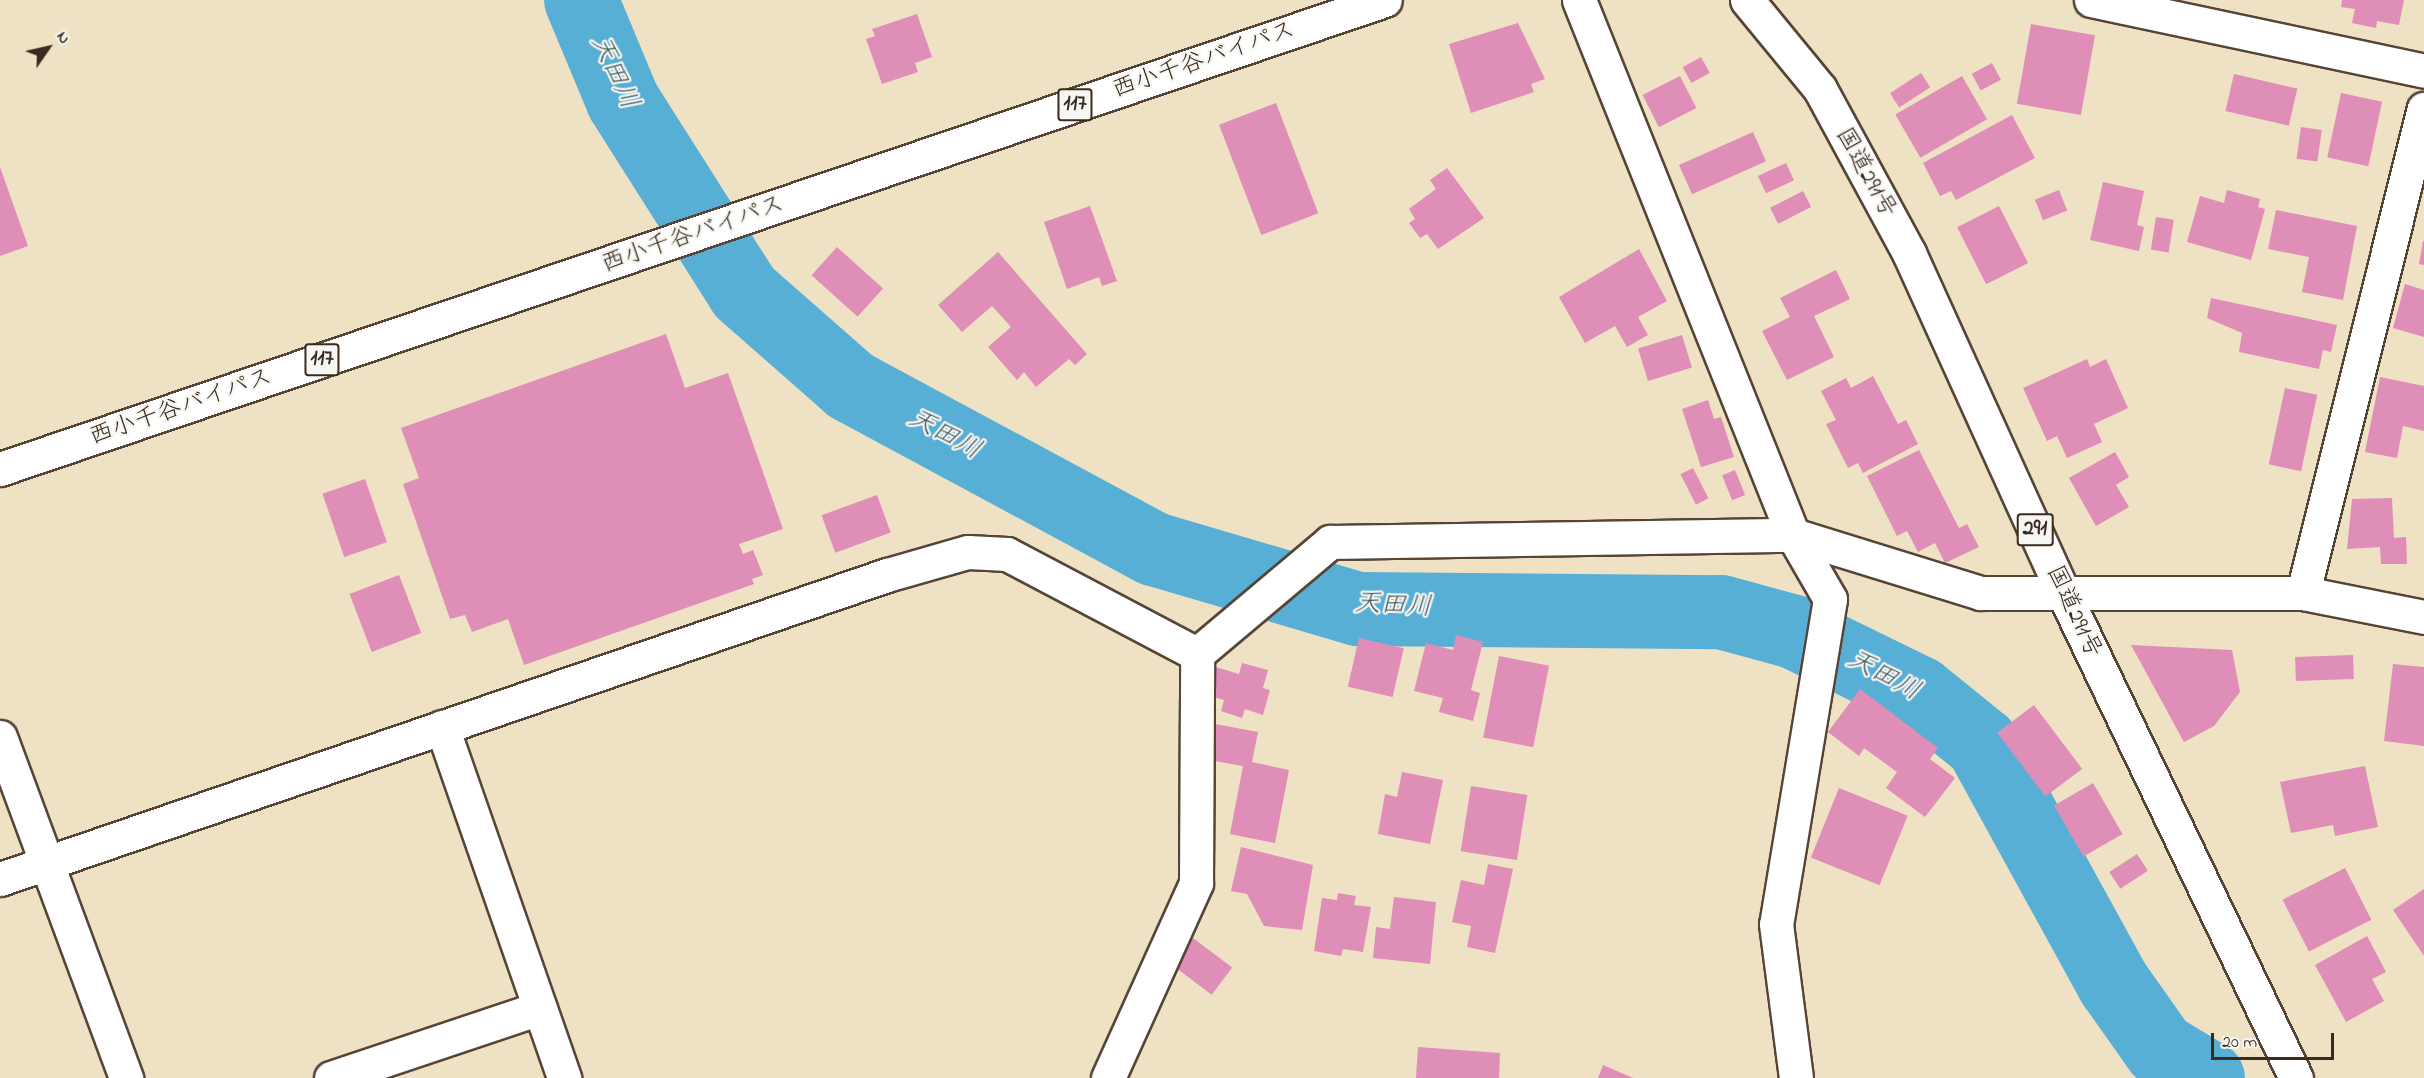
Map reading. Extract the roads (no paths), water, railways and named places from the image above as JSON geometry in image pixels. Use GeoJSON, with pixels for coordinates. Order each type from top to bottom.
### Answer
{"type":"FeatureCollection","features":[{"type":"Feature","properties":{"kind":"main road","name":"西小千谷バイパス"},"geometry":{"type":"LineString","coordinates":[[0,469],[1385,0]]}},
{"type":"Feature","properties":{"kind":"main road"},"geometry":{"type":"LineString","coordinates":[[1579,0],[1793,535],[1830,599],[1776,924],[1796,1078]]}},
{"type":"Feature","properties":{"kind":"main road","name":"国道291号"},"geometry":{"type":"LineString","coordinates":[[1747,0],[1820,89],[1909,253],[2063,592],[2296,1078]]}},
{"type":"Feature","properties":{"kind":"main road"},"geometry":{"type":"LineString","coordinates":[[2091,0],[2424,71]]}},
{"type":"Feature","properties":{"kind":"main road"},"geometry":{"type":"LineString","coordinates":[[2303,593],[2424,109]]}},
{"type":"Feature","properties":{"kind":"main road"},"geometry":{"type":"LineString","coordinates":[[1108,1078],[1196,883],[1197,654],[1330,542],[1793,535],[1980,593],[2303,593],[2424,618]]}},
{"type":"Feature","properties":{"kind":"main road"},"geometry":{"type":"LineString","coordinates":[[0,879],[442,727],[968,552],[1007,554],[1197,654]]}},
{"type":"Feature","properties":{"kind":"main road"},"geometry":{"type":"LineString","coordinates":[[442,727],[564,1078]]}},
{"type":"Feature","properties":{"kind":"main road"},"geometry":{"type":"LineString","coordinates":[[0,737],[49,862],[126,1078]]}},
{"type":"Feature","properties":{"kind":"main road"},"geometry":{"type":"LineString","coordinates":[[331,1078],[540,1008]]}},
{"type":"Feature","properties":{"kind":"waterway","name":"天田川"},"geometry":{"type":"LineString","coordinates":[[581,0],[623,101],[744,292],[851,386],[1154,549],[1358,609],[1721,612],[1794,632],[1919,693],[1982,744],[2114,984],[2160,1049],[2208,1078]]}}]}
